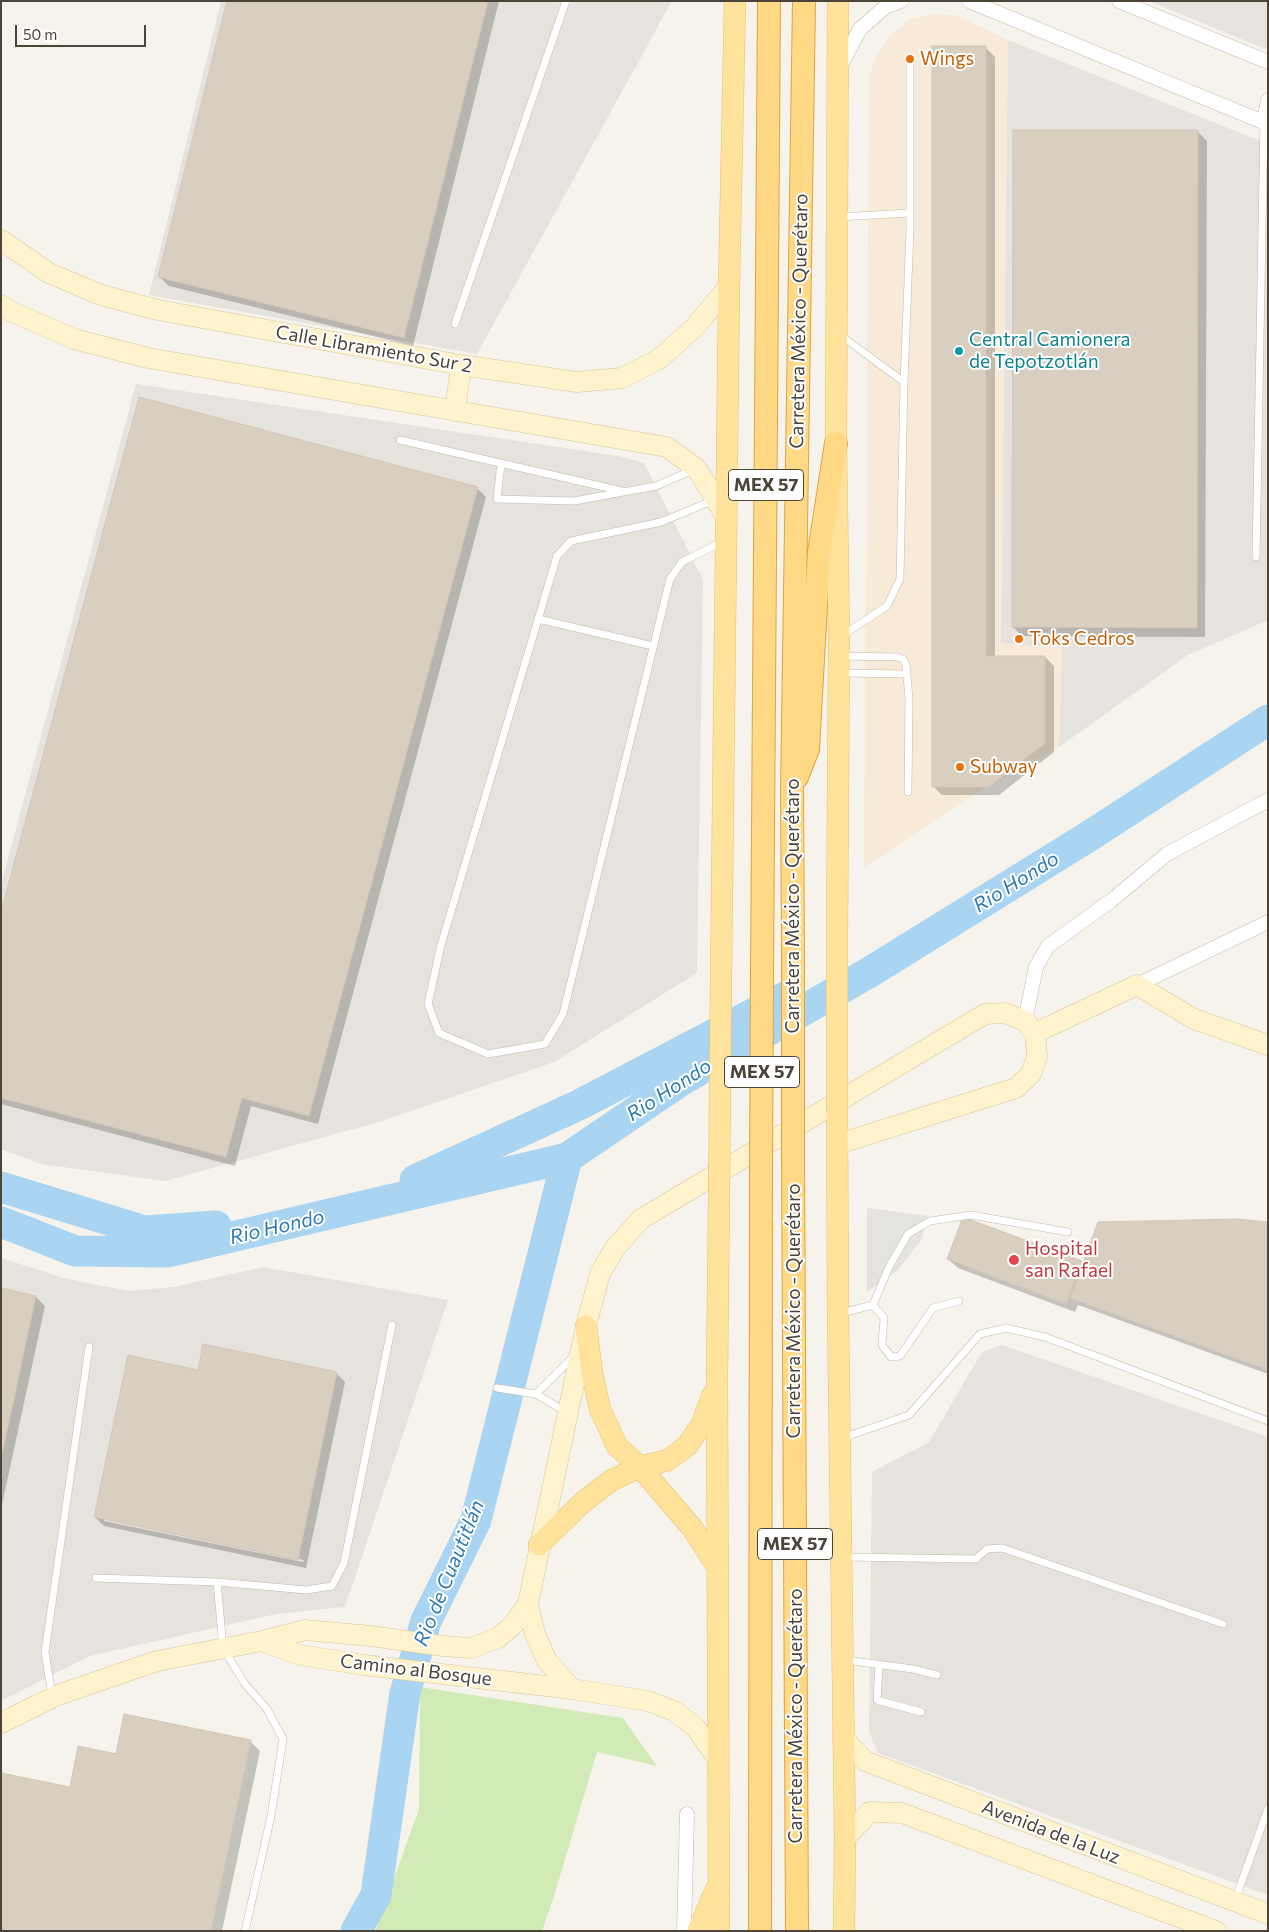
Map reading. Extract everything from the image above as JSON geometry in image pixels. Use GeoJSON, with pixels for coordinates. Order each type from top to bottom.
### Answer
{"type":"FeatureCollection","features":[{"type":"Feature","properties":{"kind":"highway","name":"Carretera México - Querétaro"},"geometry":{"type":"LineString","coordinates":[[760,1931],[761,1175],[769,1]]}},
{"type":"Feature","properties":{"kind":"highway","name":"Carretera México - Querétaro"},"geometry":{"type":"LineString","coordinates":[[797,1931],[792,789],[804,1]]}},
{"type":"Feature","properties":{"kind":"highway"},"geometry":{"type":"LineString","coordinates":[[792,789],[808,749],[819,552],[836,443]]}},
{"type":"Feature","properties":{"kind":"main road"},"geometry":{"type":"LineString","coordinates":[[719,1931],[717,1379],[729,286],[735,1]]}},
{"type":"Feature","properties":{"kind":"main road"},"geometry":{"type":"LineString","coordinates":[[838,1],[836,74],[836,443],[839,656],[837,939],[838,1314],[845,1838],[844,1931]]}},
{"type":"Feature","properties":{"kind":"main road","name":"Calle Libramiento Sur 2"},"geometry":{"type":"LineString","coordinates":[[1,240],[49,273],[102,294],[158,310],[461,365],[578,382],[622,378],[659,359],[694,328],[729,286]]}},
{"type":"Feature","properties":{"kind":"main road"},"geometry":{"type":"LineString","coordinates":[[1,305],[8,310],[74,339],[148,358],[668,447],[697,468],[727,518]]}},
{"type":"Feature","properties":{"kind":"main road"},"geometry":{"type":"LineString","coordinates":[[455,411],[461,365]]}},
{"type":"Feature","properties":{"kind":"main road"},"geometry":{"type":"LineString","coordinates":[[1030,1027],[1137,985],[1194,1019],[1268,1045]]}},
{"type":"Feature","properties":{"kind":"main road"},"geometry":{"type":"LineString","coordinates":[[572,1689],[548,1661],[534,1634],[528,1604],[586,1326],[600,1274],[615,1248],[641,1219],[985,1014],[1005,1013],[1030,1027],[1037,1056],[1032,1074],[1016,1088],[838,1144]]}},
{"type":"Feature","properties":{"kind":"main road"},"geometry":{"type":"LineString","coordinates":[[586,1326],[592,1373],[600,1409],[617,1446],[640,1467],[693,1529],[718,1569]]}},
{"type":"Feature","properties":{"kind":"main road"},"geometry":{"type":"LineString","coordinates":[[539,1545],[582,1502],[612,1480],[640,1467],[668,1460],[688,1446],[702,1424],[717,1379]]}},
{"type":"Feature","properties":{"kind":"main road","name":"Camino al Bosque"},"geometry":{"type":"LineString","coordinates":[[1,1723],[52,1698],[157,1661],[262,1641],[305,1630],[471,1648],[498,1638],[513,1625],[528,1604]]}},
{"type":"Feature","properties":{"kind":"main road","name":"Camino al Bosque"},"geometry":{"type":"LineString","coordinates":[[262,1641],[300,1655],[364,1665],[572,1689],[648,1701],[674,1712],[695,1726],[718,1759]]}},
{"type":"Feature","properties":{"kind":"main road","name":"Avenida de la Luz"},"geometry":{"type":"LineString","coordinates":[[843,1738],[865,1761],[1268,1914]]}},
{"type":"Feature","properties":{"kind":"main road","name":"Avenida de la Luz"},"geometry":{"type":"LineString","coordinates":[[845,1838],[870,1812],[902,1813],[1216,1931]]}},
{"type":"Feature","properties":{"kind":"main road"},"geometry":{"type":"LineString","coordinates":[[698,1931],[720,1882]]}},
{"type":"Feature","properties":{"kind":"street"},"geometry":{"type":"LineString","coordinates":[[836,74],[860,29],[885,7],[901,1]]}},
{"type":"Feature","properties":{"kind":"street"},"geometry":{"type":"LineString","coordinates":[[970,1],[1266,123],[1268,100]]}},
{"type":"Feature","properties":{"kind":"street"},"geometry":{"type":"LineString","coordinates":[[1119,1],[1268,62]]}},
{"type":"Feature","properties":{"kind":"street"},"geometry":{"type":"LineString","coordinates":[[1030,1027],[1036,967],[1048,946],[1112,900],[1168,854],[1268,800]]}},
{"type":"Feature","properties":{"kind":"street"},"geometry":{"type":"LineString","coordinates":[[1137,985],[1268,922]]}},
{"type":"Feature","properties":{"kind":"street"},"geometry":{"type":"LineString","coordinates":[[684,1931],[687,1814]]}},
{"type":"Feature","properties":{"kind":"lane"},"geometry":{"type":"LineString","coordinates":[[455,324],[566,1]]}},
{"type":"Feature","properties":{"kind":"lane"},"geometry":{"type":"LineString","coordinates":[[839,656],[887,606],[900,580],[910,213],[910,59]]}},
{"type":"Feature","properties":{"kind":"lane"},"geometry":{"type":"LineString","coordinates":[[1256,557],[1266,123]]}},
{"type":"Feature","properties":{"kind":"lane"},"geometry":{"type":"LineString","coordinates":[[837,217],[910,213]]}},
{"type":"Feature","properties":{"kind":"lane"},"geometry":{"type":"LineString","coordinates":[[836,332],[904,382]]}},
{"type":"Feature","properties":{"kind":"lane"},"geometry":{"type":"LineString","coordinates":[[400,440],[627,492]]}},
{"type":"Feature","properties":{"kind":"lane"},"geometry":{"type":"LineString","coordinates":[[501,464],[498,499],[574,501],[656,486],[697,468]]}},
{"type":"Feature","properties":{"kind":"lane"},"geometry":{"type":"LineString","coordinates":[[715,499],[661,522],[571,541],[556,556],[441,946],[428,1004],[439,1033],[488,1054],[545,1044],[563,1014],[670,579],[682,562],[726,540]]}},
{"type":"Feature","properties":{"kind":"lane"},"geometry":{"type":"LineString","coordinates":[[538,619],[653,646]]}},
{"type":"Feature","properties":{"kind":"lane"},"geometry":{"type":"LineString","coordinates":[[839,656],[907,674]]}},
{"type":"Feature","properties":{"kind":"lane"},"geometry":{"type":"LineString","coordinates":[[839,656],[897,658],[903,659],[906,664],[909,699],[908,792]]}},
{"type":"Feature","properties":{"kind":"lane"},"geometry":{"type":"LineString","coordinates":[[873,1305],[888,1267],[908,1234],[930,1222],[971,1215],[1068,1232]]}},
{"type":"Feature","properties":{"kind":"lane"},"geometry":{"type":"LineString","coordinates":[[873,1305],[884,1318],[882,1346],[890,1356],[900,1356],[933,1308],[958,1301]]}},
{"type":"Feature","properties":{"kind":"lane"},"geometry":{"type":"LineString","coordinates":[[838,1314],[873,1305]]}},
{"type":"Feature","properties":{"kind":"lane"},"geometry":{"type":"LineString","coordinates":[[96,1578],[217,1582],[306,1590],[332,1586],[344,1563],[392,1325]]}},
{"type":"Feature","properties":{"kind":"lane"},"geometry":{"type":"LineString","coordinates":[[840,1438],[909,1415],[980,1334],[1006,1328],[1045,1337],[1268,1422]]}},
{"type":"Feature","properties":{"kind":"lane"},"geometry":{"type":"LineString","coordinates":[[52,1698],[45,1652],[90,1347]]}},
{"type":"Feature","properties":{"kind":"lane"},"geometry":{"type":"LineString","coordinates":[[536,1394],[581,1349]]}},
{"type":"Feature","properties":{"kind":"lane"},"geometry":{"type":"LineString","coordinates":[[497,1388],[536,1394],[567,1413]]}},
{"type":"Feature","properties":{"kind":"lane"},"geometry":{"type":"LineString","coordinates":[[841,1556],[976,1560],[987,1549],[1002,1548],[1224,1624]]}},
{"type":"Feature","properties":{"kind":"lane"},"geometry":{"type":"LineString","coordinates":[[217,1582],[223,1648],[245,1684],[267,1709],[283,1739],[271,1816],[246,1931]]}},
{"type":"Feature","properties":{"kind":"lane"},"geometry":{"type":"LineString","coordinates":[[842,1660],[914,1669],[937,1675]]}},
{"type":"Feature","properties":{"kind":"lane"},"geometry":{"type":"LineString","coordinates":[[880,1665],[877,1700],[921,1712]]}},
{"type":"Feature","properties":{"kind":"lane"},"geometry":{"type":"LineString","coordinates":[[1235,1902],[1268,1809]]}},
{"type":"Feature","properties":{"kind":"shaded area"},"geometry":{"type":"Polygon","coordinates":[[[221,1],[672,1],[477,354],[149,295],[221,1]]]}},
{"type":"Feature","properties":{"kind":"shaded area"},"geometry":{"type":"Polygon","coordinates":[[[1149,1],[1268,1],[1268,50],[1149,1]]]}},
{"type":"Feature","properties":{"kind":"shaded area"},"geometry":{"type":"Polygon","coordinates":[[[933,14],[956,15],[1008,40],[1001,643],[1062,648],[1059,747],[966,799],[864,868],[869,79],[873,62],[890,36],[910,19],[933,14]]]}},
{"type":"Feature","properties":{"kind":"shaded area"},"geometry":{"type":"Polygon","coordinates":[[[1008,40],[1268,144],[1268,620],[1188,655],[1059,747],[1062,648],[1001,643],[1008,40]]]}},
{"type":"Feature","properties":{"kind":"shaded area"},"geometry":{"type":"Polygon","coordinates":[[[136,384],[618,456],[644,463],[703,580],[697,973],[554,1062],[379,1122],[165,1181],[41,1164],[1,1149],[1,884],[136,384]]]}},
{"type":"Feature","properties":{"kind":"shaded area"},"geometry":{"type":"Polygon","coordinates":[[[867,1208],[927,1216],[922,1239],[897,1271],[867,1292],[867,1208]]]}},
{"type":"Feature","properties":{"kind":"shaded area"},"geometry":{"type":"Polygon","coordinates":[[[1,1258],[67,1279],[129,1291],[173,1287],[263,1267],[448,1300],[345,1607],[276,1614],[90,1656],[1,1701],[1,1258]]]}},
{"type":"Feature","properties":{"kind":"shaded area"},"geometry":{"type":"Polygon","coordinates":[[[1002,1345],[1268,1437],[1268,1895],[878,1753],[869,1732],[872,1472],[929,1442],[982,1352],[1002,1345]]]}},
{"type":"Feature","properties":{"kind":"green space"},"geometry":{"type":"Polygon","coordinates":[[[420,1687],[623,1718],[657,1766],[597,1752],[542,1931],[375,1931],[419,1809],[420,1687]]]}},
{"type":"Feature","properties":{"kind":"building"},"geometry":{"type":"Polygon","coordinates":[[[227,1],[488,1],[404,338],[158,277],[227,1]]]}},
{"type":"Feature","properties":{"kind":"building","name":"Central Camionera de Tepotzotlán"},"geometry":{"type":"Polygon","coordinates":[[[932,46],[986,46],[986,656],[1045,656],[1045,743],[989,787],[932,787],[932,46]]]}},
{"type":"Feature","properties":{"kind":"building"},"geometry":{"type":"Polygon","coordinates":[[[1013,130],[1198,130],[1197,628],[1012,627],[1013,130]]]}},
{"type":"Feature","properties":{"kind":"building"},"geometry":{"type":"Polygon","coordinates":[[[139,397],[478,487],[309,1116],[242,1098],[226,1157],[1,1098],[1,912],[139,397]]]}},
{"type":"Feature","properties":{"kind":"building","name":"Hospital san Rafael"},"geometry":{"type":"Polygon","coordinates":[[[963,1217],[1082,1261],[1066,1304],[947,1259],[963,1217]]]}},
{"type":"Feature","properties":{"kind":"building"},"geometry":{"type":"Polygon","coordinates":[[[1237,1219],[1268,1222],[1268,1370],[1070,1298],[1098,1222],[1237,1219]]]}},
{"type":"Feature","properties":{"kind":"building"},"geometry":{"type":"Polygon","coordinates":[[[1,1288],[36,1296],[1,1459],[1,1288]]]}},
{"type":"Feature","properties":{"kind":"building"},"geometry":{"type":"Polygon","coordinates":[[[203,1344],[337,1372],[298,1560],[94,1517],[128,1355],[198,1370],[203,1344]]]}},
{"type":"Feature","properties":{"kind":"building"},"geometry":{"type":"Polygon","coordinates":[[[124,1714],[251,1740],[211,1931],[1,1931],[1,1773],[70,1787],[78,1746],[116,1754],[124,1714]]]}},
{"type":"Feature","properties":{"kind":"waterway","name":"Rio Hondo"},"geometry":{"type":"LineString","coordinates":[[1,1222],[75,1251],[168,1252],[567,1158],[682,1080],[870,972],[1091,835],[1268,720]]}},
{"type":"Feature","properties":{"kind":"waterway"},"geometry":{"type":"LineString","coordinates":[[415,1180],[579,1105],[789,995]]}},
{"type":"Feature","properties":{"kind":"waterway","name":"Rio de Cuautitlán"},"geometry":{"type":"LineString","coordinates":[[356,1931],[376,1895],[405,1693],[426,1621],[476,1520],[567,1158]]}},
{"type":"Feature","properties":{"kind":"waterway"},"geometry":{"type":"LineString","coordinates":[[1,1187],[145,1231],[216,1226]]}},
{"type":"Feature","properties":{"kind":"place","name":"Wings"},"geometry":{"type":"Point","coordinates":[910,59]}},
{"type":"Feature","properties":{"kind":"place","name":"Central Camionera de Tepotzotlán"},"geometry":{"type":"Point","coordinates":[959,351]}},
{"type":"Feature","properties":{"kind":"place","name":"Toks Cedros"},"geometry":{"type":"Point","coordinates":[1019,639]}},
{"type":"Feature","properties":{"kind":"place","name":"Subway"},"geometry":{"type":"Point","coordinates":[960,767]}},
{"type":"Feature","properties":{"kind":"place","name":"Hospital san Rafael"},"geometry":{"type":"Point","coordinates":[1014,1260]}}]}
